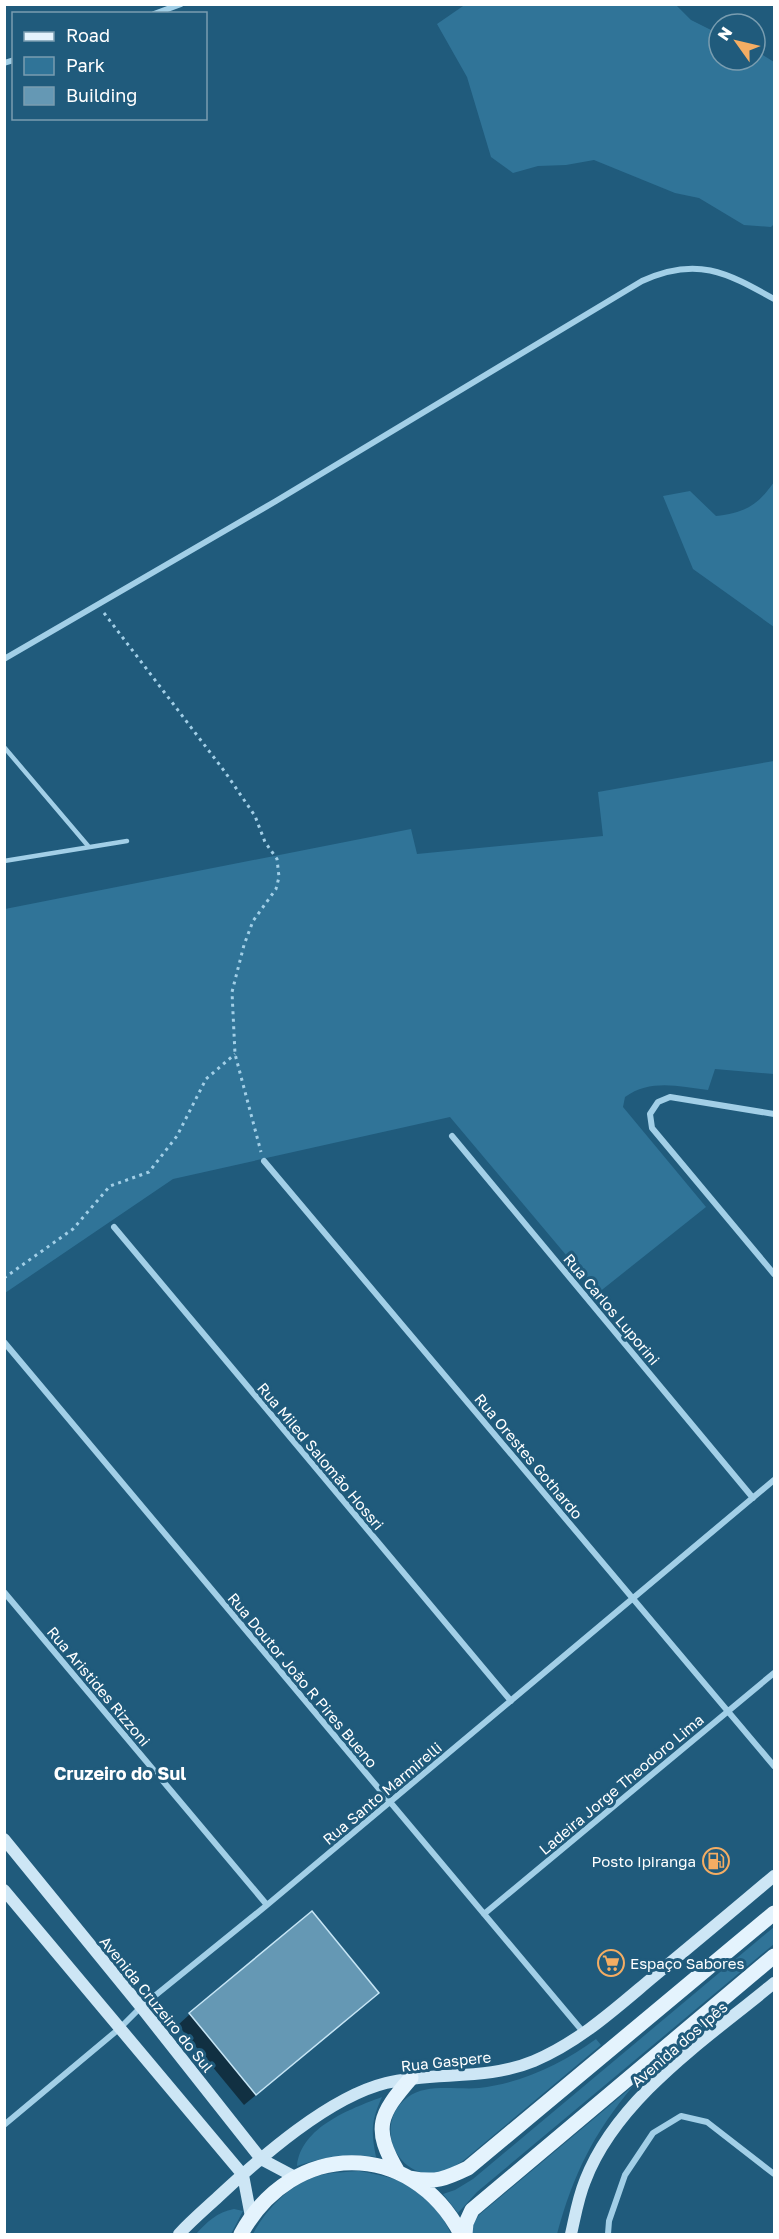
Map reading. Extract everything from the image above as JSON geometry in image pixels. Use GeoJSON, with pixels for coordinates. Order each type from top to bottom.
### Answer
{"type":"FeatureCollection","features":[{"type":"Feature","properties":{"kind":"main road"},"geometry":{"type":"LineString","coordinates":[[241,2235],[251,2217],[270,2194],[295,2177],[315,2169],[346,2163],[378,2166],[427,2181],[443,2180],[468,2168],[774,1913]]}},
{"type":"Feature","properties":{"kind":"main road"},"geometry":{"type":"LineString","coordinates":[[463,2235],[472,2210],[774,1956]]}},
{"type":"Feature","properties":{"kind":"main road"},"geometry":{"type":"LineString","coordinates":[[411,2078],[392,2100],[386,2112],[382,2124],[382,2137],[386,2151],[404,2175],[433,2194],[463,2235]]}},
{"type":"Feature","properties":{"kind":"street"},"geometry":{"type":"LineString","coordinates":[[159,12],[181,4]]}},
{"type":"Feature","properties":{"kind":"street"},"geometry":{"type":"LineString","coordinates":[[4,659],[266,507],[642,281],[661,272],[682,268],[720,272],[737,278],[774,298]]}},
{"type":"Feature","properties":{"kind":"street"},"geometry":{"type":"LineString","coordinates":[[774,1114],[670,1097],[658,1102],[650,1114],[652,1128],[774,1274]]}},
{"type":"Feature","properties":{"kind":"street","name":"Rua Carlos Luporini"},"geometry":{"type":"LineString","coordinates":[[452,1136],[753,1498]]}},
{"type":"Feature","properties":{"kind":"street","name":"Rua Orestes Gothardo"},"geometry":{"type":"LineString","coordinates":[[264,1161],[774,1766]]}},
{"type":"Feature","properties":{"kind":"street","name":"Rua Miled Salomão Hossri"},"geometry":{"type":"LineString","coordinates":[[114,1227],[511,1701]]}},
{"type":"Feature","properties":{"kind":"street","name":"Rua Doutor João R Pires Bueno"},"geometry":{"type":"LineString","coordinates":[[4,1342],[584,2033]]}},
{"type":"Feature","properties":{"kind":"street","name":"Rua Santo Marmirelli"},"geometry":{"type":"LineString","coordinates":[[4,2125],[120,2028],[141,2007],[267,1905],[774,1480]]}},
{"type":"Feature","properties":{"kind":"street","name":"Rua Aristides Rizzoni"},"geometry":{"type":"LineString","coordinates":[[4,1592],[267,1905]]}},
{"type":"Feature","properties":{"kind":"street","name":"Ladeira Jorge Theodoro Lima"},"geometry":{"type":"LineString","coordinates":[[483,1914],[774,1673]]}},
{"type":"Feature","properties":{"kind":"street","name":"Avenida Cruzeiro do Sul"},"geometry":{"type":"LineString","coordinates":[[4,1839],[261,2159],[295,2177]]}},
{"type":"Feature","properties":{"kind":"street","name":"Rua Gaspere"},"geometry":{"type":"LineString","coordinates":[[179,2235],[261,2159],[344,2099],[367,2088],[411,2078],[484,2074],[510,2069],[535,2061],[584,2033],[774,1876]]}},
{"type":"Feature","properties":{"kind":"street"},"geometry":{"type":"LineString","coordinates":[[4,1890],[243,2175],[251,2217]]}},
{"type":"Feature","properties":{"kind":"street","name":"Avenida dos Ipês"},"geometry":{"type":"LineString","coordinates":[[571,2235],[585,2181],[597,2155],[646,2088],[774,1983]]}},
{"type":"Feature","properties":{"kind":"street"},"geometry":{"type":"LineString","coordinates":[[608,2235],[609,2221],[625,2175],[653,2133],[681,2116],[707,2122],[774,2174]]}},
{"type":"Feature","properties":{"kind":"lane"},"geometry":{"type":"LineString","coordinates":[[4,747],[89,847]]}},
{"type":"Feature","properties":{"kind":"lane"},"geometry":{"type":"LineString","coordinates":[[4,861],[127,841]]}},
{"type":"Feature","properties":{"kind":"path"},"geometry":{"type":"LineString","coordinates":[[97,605],[225,772],[255,816],[265,842],[277,859],[279,877],[276,889],[253,921],[244,945],[232,992],[235,1054],[264,1161]]}},
{"type":"Feature","properties":{"kind":"path"},"geometry":{"type":"LineString","coordinates":[[4,1278],[73,1229],[110,1186],[149,1172],[177,1136],[206,1079],[235,1054]]}},
{"type":"Feature","properties":{"kind":"green space"},"geometry":{"type":"Polygon","coordinates":[[[466,4],[676,5],[691,20],[707,28],[707,72],[767,72],[767,58],[774,62],[774,224],[771,227],[744,225],[699,198],[675,193],[594,160],[566,165],[538,166],[513,173],[491,157],[467,77],[437,24],[466,4]]]}},
{"type":"Feature","properties":{"kind":"green space"},"geometry":{"type":"Polygon","coordinates":[[[774,482],[774,627],[693,569],[663,496],[690,491],[716,516],[735,513],[750,506],[762,497],[774,482]]]}},
{"type":"Feature","properties":{"kind":"green space"},"geometry":{"type":"Polygon","coordinates":[[[774,761],[774,1074],[715,1069],[708,1090],[665,1085],[644,1088],[625,1097],[623,1107],[706,1207],[598,1293],[450,1117],[173,1179],[5,1293],[5,909],[411,829],[417,854],[603,836],[598,792],[774,761]]]}},
{"type":"Feature","properties":{"kind":"green space"},"geometry":{"type":"Polygon","coordinates":[[[774,1927],[774,1944],[477,2192],[458,2213],[443,2194],[473,2179],[774,1927]]]}},
{"type":"Feature","properties":{"kind":"green space"},"geometry":{"type":"Polygon","coordinates":[[[596,2039],[601,2045],[464,2160],[449,2169],[440,2173],[425,2173],[411,2168],[394,2148],[391,2135],[392,2121],[397,2108],[415,2093],[433,2089],[479,2088],[511,2082],[555,2064],[596,2039]]]}},
{"type":"Feature","properties":{"kind":"green space"},"geometry":{"type":"Polygon","coordinates":[[[633,2086],[606,2121],[586,2156],[570,2193],[557,2234],[471,2234],[473,2224],[479,2215],[633,2086]]]}},
{"type":"Feature","properties":{"kind":"green space"},"geometry":{"type":"Polygon","coordinates":[[[382,2097],[373,2127],[376,2157],[356,2155],[336,2157],[297,2166],[300,2152],[317,2130],[342,2114],[382,2097]]]}},
{"type":"Feature","properties":{"kind":"green space"},"geometry":{"type":"Polygon","coordinates":[[[359,2171],[391,2178],[419,2193],[441,2216],[451,2234],[253,2234],[274,2205],[303,2182],[326,2174],[359,2171]]]}},
{"type":"Feature","properties":{"kind":"green space"},"geometry":{"type":"Polygon","coordinates":[[[234,2209],[243,2211],[231,2234],[196,2234],[222,2212],[234,2209]]]}},
{"type":"Feature","properties":{"kind":"building"},"geometry":{"type":"Polygon","coordinates":[[[312,1911],[379,1993],[256,2095],[189,2013],[312,1911]]]}},
{"type":"Feature","properties":{"kind":"place","name":"Posto Ipiranga"},"geometry":{"type":"Point","coordinates":[716,1861]}},
{"type":"Feature","properties":{"kind":"place","name":"Espaço Sabores"},"geometry":{"type":"Point","coordinates":[611,1963]}},
{"type":"Feature","properties":{"kind":"district","name":"Cruzeiro do Sul"},"geometry":{"type":"Point","coordinates":[120,1773]}}]}
